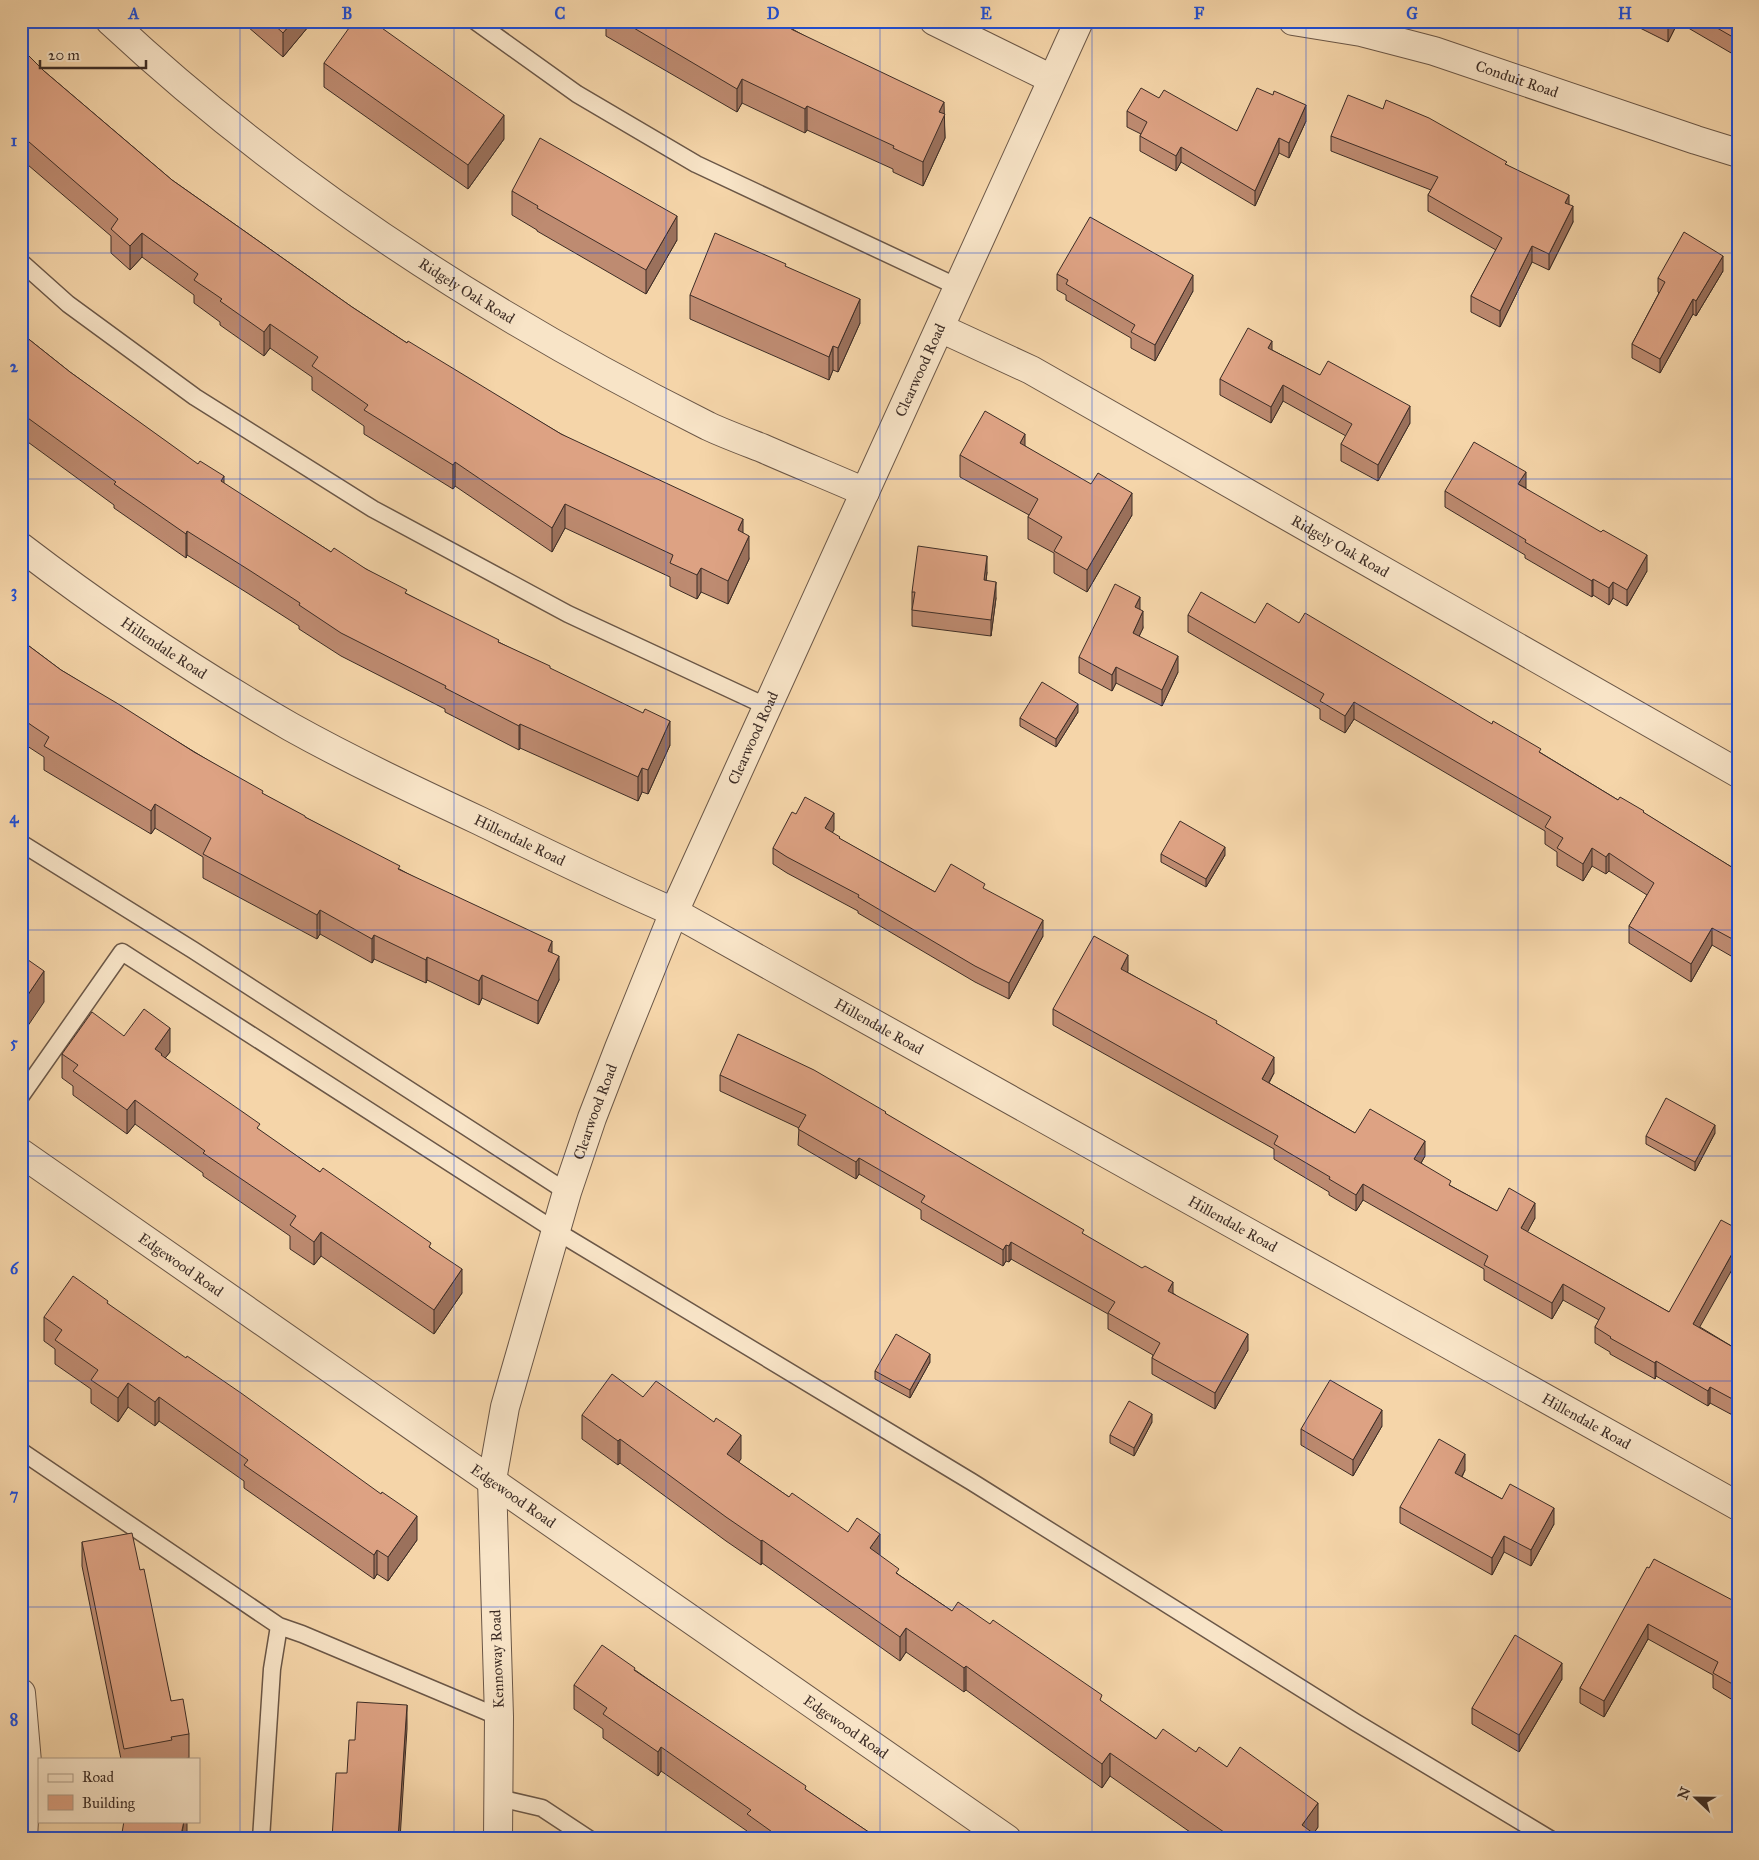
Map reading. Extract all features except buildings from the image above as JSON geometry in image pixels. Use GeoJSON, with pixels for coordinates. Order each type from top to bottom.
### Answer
{"type":"FeatureCollection","features":[{"type":"Feature","properties":{"kind":"street","name":"Ridgely Oak Road"},"geometry":{"type":"LineString","coordinates":[[110,21],[146,54],[254,143],[353,216],[450,282],[568,353],[710,427],[865,492]]}},
{"type":"Feature","properties":{"kind":"street"},"geometry":{"type":"LineString","coordinates":[[934,21],[1052,79]]}},
{"type":"Feature","properties":{"kind":"street","name":"Clearwood Road"},"geometry":{"type":"LineString","coordinates":[[492,1480],[504,1407],[524,1336],[567,1192],[619,1048],[674,912],[1079,21]]}},
{"type":"Feature","properties":{"kind":"street","name":"Conduit Road"},"geometry":{"type":"LineString","coordinates":[[1293,21],[1361,32],[1434,51],[1738,153]]}},
{"type":"Feature","properties":{"kind":"street","name":"Ridgely Oak Road"},"geometry":{"type":"LineString","coordinates":[[940,328],[1031,370],[1738,773]]}},
{"type":"Feature","properties":{"kind":"street","name":"Hillendale Road"},"geometry":{"type":"LineString","coordinates":[[21,547],[120,618],[292,727],[400,784],[674,912],[1738,1506]]}},
{"type":"Feature","properties":{"kind":"street","name":"Edgewood Road"},"geometry":{"type":"LineString","coordinates":[[21,1153],[1006,1839]]}},
{"type":"Feature","properties":{"kind":"street","name":"Kennoway Road"},"geometry":{"type":"LineString","coordinates":[[492,1480],[499,1717],[498,1839]]}},
{"type":"Feature","properties":{"kind":"street"},"geometry":{"type":"LineString","coordinates":[[21,1693],[27,1762],[23,1839]]}},
{"type":"Feature","properties":{"kind":"lane"},"geometry":{"type":"LineString","coordinates":[[475,21],[577,94],[696,164],[958,287]]}},
{"type":"Feature","properties":{"kind":"lane"},"geometry":{"type":"LineString","coordinates":[[21,262],[68,304],[195,397],[373,509],[568,614],[768,707]]}},
{"type":"Feature","properties":{"kind":"lane"},"geometry":{"type":"LineString","coordinates":[[21,843],[193,950],[567,1192]]}},
{"type":"Feature","properties":{"kind":"lane"},"geometry":{"type":"LineString","coordinates":[[21,1096],[122,952],[556,1231],[972,1482],[1346,1717],[1550,1839]]}},
{"type":"Feature","properties":{"kind":"lane"},"geometry":{"type":"LineString","coordinates":[[21,1451],[279,1626],[499,1717]]}},
{"type":"Feature","properties":{"kind":"lane"},"geometry":{"type":"LineString","coordinates":[[261,1839],[272,1669],[279,1626]]}},
{"type":"Feature","properties":{"kind":"lane"},"geometry":{"type":"LineString","coordinates":[[499,1798],[542,1808],[589,1839]]}}]}
